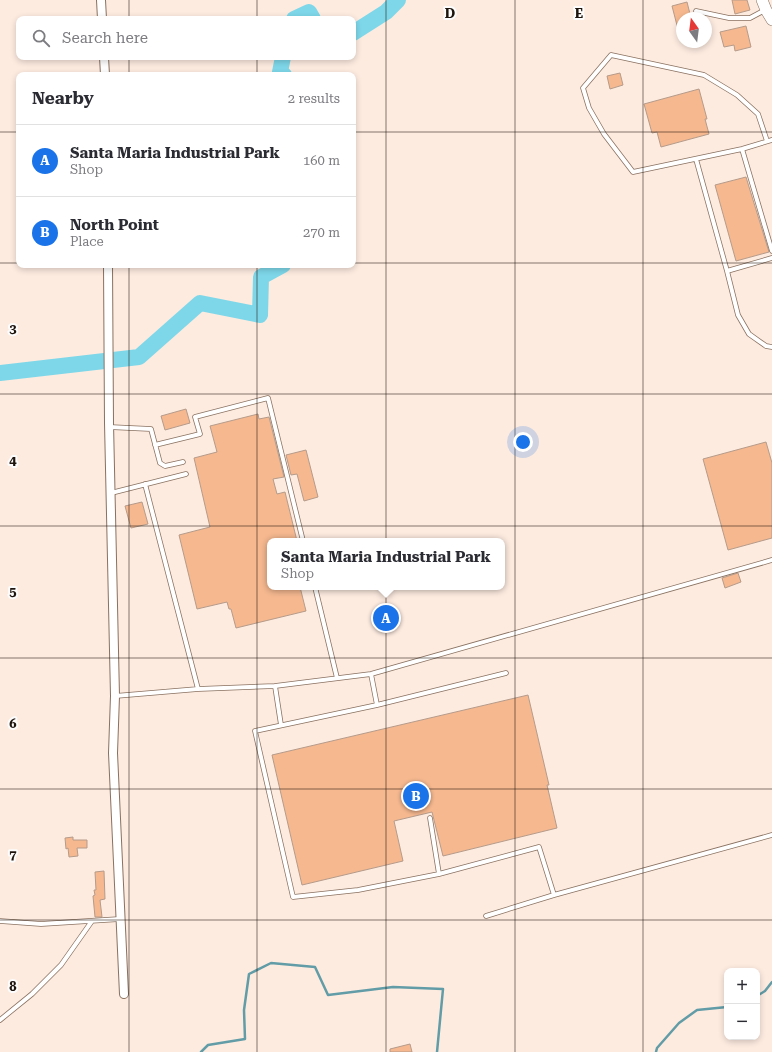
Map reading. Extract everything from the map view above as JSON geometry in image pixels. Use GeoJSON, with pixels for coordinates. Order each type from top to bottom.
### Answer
{"type":"FeatureCollection","features":[{"type":"Feature","properties":{"kind":"street"},"geometry":{"type":"LineString","coordinates":[[101,0],[102,16]]}},
{"type":"Feature","properties":{"kind":"street"},"geometry":{"type":"LineString","coordinates":[[764,5],[772,20]]}},
{"type":"Feature","properties":{"kind":"street"},"geometry":{"type":"LineString","coordinates":[[104,60],[105,72]]}},
{"type":"Feature","properties":{"kind":"street"},"geometry":{"type":"LineString","coordinates":[[108,268],[110,493],[115,696],[113,753],[124,994]]}},
{"type":"Feature","properties":{"kind":"lane"},"geometry":{"type":"LineString","coordinates":[[712,15],[729,18],[750,18],[764,5]]}},
{"type":"Feature","properties":{"kind":"lane"},"geometry":{"type":"LineString","coordinates":[[767,141],[758,114],[737,95],[704,75],[611,55],[583,88],[589,108],[604,134],[633,172],[696,160],[772,140]]}},
{"type":"Feature","properties":{"kind":"lane"},"geometry":{"type":"LineString","coordinates":[[742,149],[772,251]]}},
{"type":"Feature","properties":{"kind":"lane"},"geometry":{"type":"LineString","coordinates":[[696,160],[738,315],[749,334],[766,346],[772,347]]}},
{"type":"Feature","properties":{"kind":"lane"},"geometry":{"type":"LineString","coordinates":[[727,271],[772,258]]}},
{"type":"Feature","properties":{"kind":"lane"},"geometry":{"type":"LineString","coordinates":[[155,444],[200,434],[195,416],[268,398],[302,538]]}},
{"type":"Feature","properties":{"kind":"lane"},"geometry":{"type":"LineString","coordinates":[[109,427],[151,429],[160,464],[183,462]]}},
{"type":"Feature","properties":{"kind":"lane"},"geometry":{"type":"LineString","coordinates":[[110,493],[186,474]]}},
{"type":"Feature","properties":{"kind":"lane"},"geometry":{"type":"LineString","coordinates":[[146,484],[198,689]]}},
{"type":"Feature","properties":{"kind":"lane"},"geometry":{"type":"LineString","coordinates":[[115,696],[198,689],[275,686],[371,674],[772,560]]}},
{"type":"Feature","properties":{"kind":"lane"},"geometry":{"type":"LineString","coordinates":[[316,590],[338,678]]}},
{"type":"Feature","properties":{"kind":"lane"},"geometry":{"type":"LineString","coordinates":[[506,673],[377,705],[255,731],[293,897],[358,890],[439,874],[539,847],[554,895]]}},
{"type":"Feature","properties":{"kind":"lane"},"geometry":{"type":"LineString","coordinates":[[371,674],[377,705]]}},
{"type":"Feature","properties":{"kind":"lane"},"geometry":{"type":"LineString","coordinates":[[275,686],[281,725]]}},
{"type":"Feature","properties":{"kind":"lane"},"geometry":{"type":"LineString","coordinates":[[430,818],[439,874]]}},
{"type":"Feature","properties":{"kind":"lane"},"geometry":{"type":"LineString","coordinates":[[486,916],[554,895],[772,835]]}},
{"type":"Feature","properties":{"kind":"lane"},"geometry":{"type":"LineString","coordinates":[[0,921],[41,924],[120,919]]}},
{"type":"Feature","properties":{"kind":"lane"},"geometry":{"type":"LineString","coordinates":[[0,1020],[32,994],[62,965],[92,921]]}},
{"type":"Feature","properties":{"kind":"building"},"geometry":{"type":"Polygon","coordinates":[[[732,0],[747,0],[750,10],[735,14],[732,0]]]}},
{"type":"Feature","properties":{"kind":"building"},"geometry":{"type":"Polygon","coordinates":[[[687,2],[690,12],[676,12],[676,22],[672,6],[687,2]]]}},
{"type":"Feature","properties":{"kind":"building"},"geometry":{"type":"Polygon","coordinates":[[[746,26],[751,47],[735,51],[734,45],[724,47],[720,32],[746,26]]]}},
{"type":"Feature","properties":{"kind":"building"},"geometry":{"type":"Polygon","coordinates":[[[620,73],[623,85],[610,89],[607,76],[620,73]]]}},
{"type":"Feature","properties":{"kind":"building"},"geometry":{"type":"Polygon","coordinates":[[[699,89],[707,119],[705,119],[709,134],[661,147],[657,132],[652,133],[644,104],[699,89]]]}},
{"type":"Feature","properties":{"kind":"building"},"geometry":{"type":"Polygon","coordinates":[[[746,177],[769,252],[736,261],[715,185],[746,177]]]}},
{"type":"Feature","properties":{"kind":"building"},"geometry":{"type":"Polygon","coordinates":[[[186,409],[190,423],[165,430],[161,416],[186,409]]]}},
{"type":"Feature","properties":{"kind":"building"},"geometry":{"type":"Polygon","coordinates":[[[258,414],[259,419],[269,417],[284,477],[273,479],[277,494],[285,492],[296,538],[267,538],[267,590],[301,590],[306,611],[236,628],[231,609],[229,609],[227,602],[197,609],[179,535],[210,527],[194,458],[217,452],[210,426],[258,414]]]}},
{"type":"Feature","properties":{"kind":"building"},"geometry":{"type":"Polygon","coordinates":[[[766,442],[772,463],[772,538],[728,550],[703,459],[766,442]]]}},
{"type":"Feature","properties":{"kind":"building"},"geometry":{"type":"Polygon","coordinates":[[[306,450],[318,497],[304,501],[297,474],[291,475],[286,455],[306,450]]]}},
{"type":"Feature","properties":{"kind":"building"},"geometry":{"type":"Polygon","coordinates":[[[142,502],[148,524],[131,528],[125,506],[142,502]]]}},
{"type":"Feature","properties":{"kind":"building"},"geometry":{"type":"Polygon","coordinates":[[[738,573],[741,582],[725,588],[722,578],[738,573]]]}},
{"type":"Feature","properties":{"kind":"building"},"geometry":{"type":"Polygon","coordinates":[[[528,695],[549,785],[547,785],[557,828],[443,856],[432,812],[394,821],[403,861],[302,885],[272,755],[528,695]]]}},
{"type":"Feature","properties":{"kind":"building"},"geometry":{"type":"Polygon","coordinates":[[[73,837],[73,840],[87,840],[87,848],[77,848],[78,856],[69,857],[68,848],[66,849],[65,838],[73,837]]]}},
{"type":"Feature","properties":{"kind":"building"},"geometry":{"type":"Polygon","coordinates":[[[104,871],[105,899],[100,900],[102,917],[95,917],[93,896],[95,895],[94,890],[96,890],[95,872],[104,871]]]}},
{"type":"Feature","properties":{"kind":"building"},"geometry":{"type":"Polygon","coordinates":[[[410,1044],[412,1052],[390,1052],[390,1049],[410,1044]]]}},
{"type":"Feature","properties":{"kind":"waterway"},"geometry":{"type":"LineString","coordinates":[[356,31],[386,12],[398,0]]}},
{"type":"Feature","properties":{"kind":"waterway"},"geometry":{"type":"LineString","coordinates":[[300,16],[309,12],[311,16]]}},
{"type":"Feature","properties":{"kind":"waterway"},"geometry":{"type":"LineString","coordinates":[[280,72],[282,60]]}},
{"type":"Feature","properties":{"kind":"waterway"},"geometry":{"type":"LineString","coordinates":[[0,373],[139,357],[200,303],[260,315],[261,277],[278,268]]}},
{"type":"Feature","properties":{"kind":"waterway"},"geometry":{"type":"LineString","coordinates":[[201,1052],[208,1045],[245,1039],[244,1010],[249,974],[271,963],[315,967],[328,995],[393,987],[443,989],[437,1052]]}},
{"type":"Feature","properties":{"kind":"waterway"},"geometry":{"type":"LineString","coordinates":[[760,994],[765,991],[772,982]]}},
{"type":"Feature","properties":{"kind":"waterway"},"geometry":{"type":"LineString","coordinates":[[656,1052],[657,1048],[679,1023],[697,1010],[724,1007]]}},
{"type":"Feature","properties":{"kind":"place","name":"Santa Maria Industrial Park"},"geometry":{"type":"Point","coordinates":[386,618]}},
{"type":"Feature","properties":{"kind":"place","name":"North Point"},"geometry":{"type":"Point","coordinates":[416,796]}}]}
